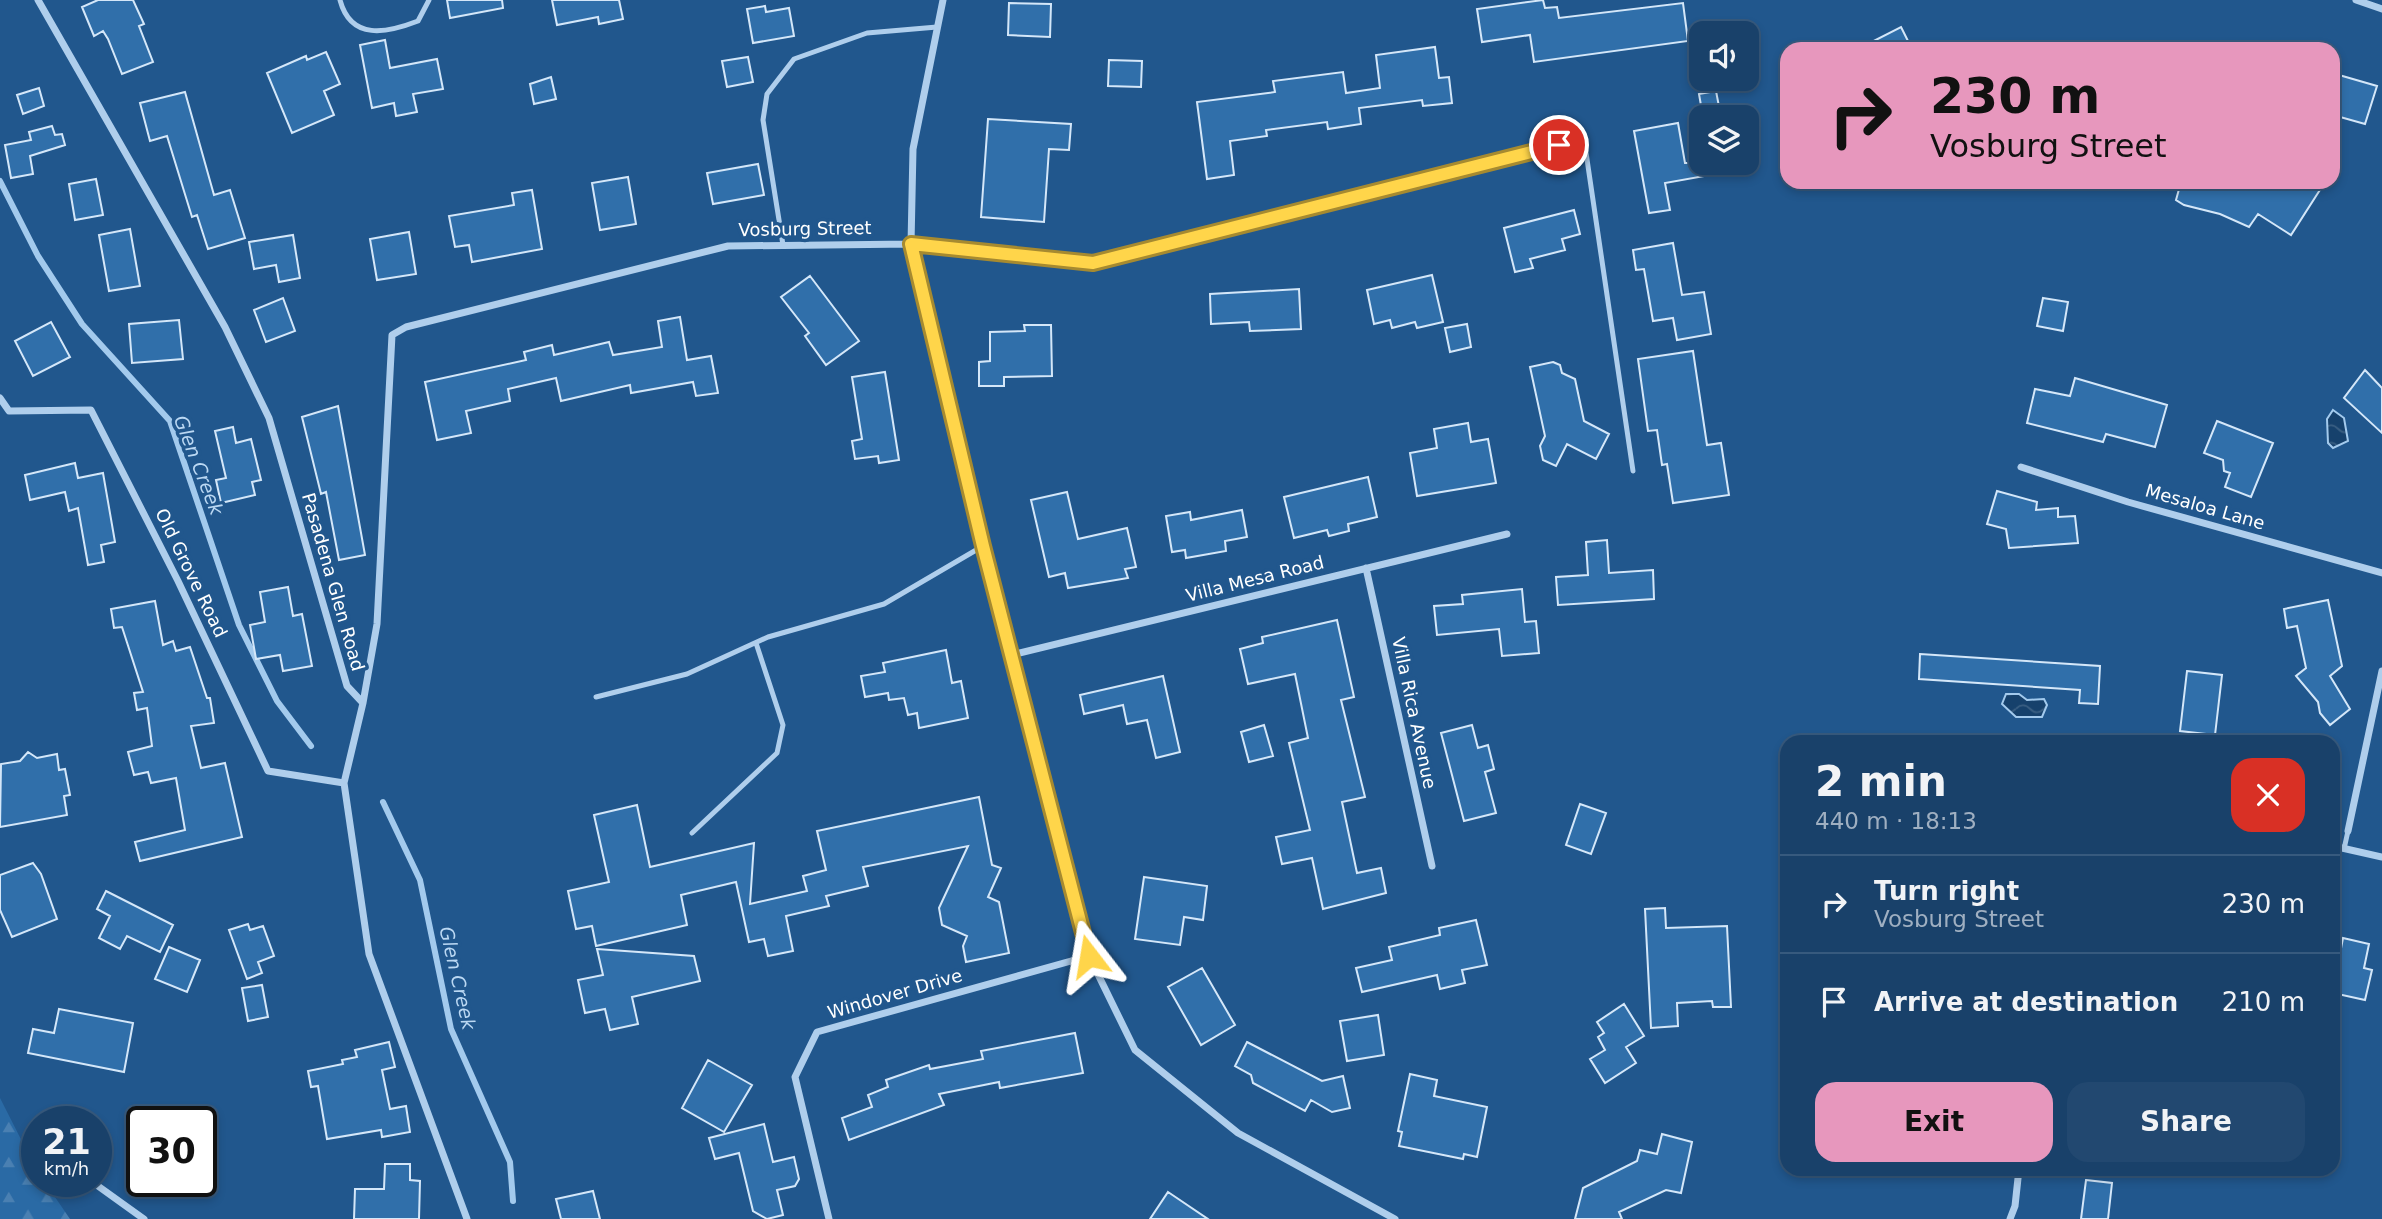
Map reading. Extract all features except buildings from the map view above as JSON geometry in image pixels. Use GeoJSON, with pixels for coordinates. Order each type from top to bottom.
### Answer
{"type":"FeatureCollection","features":[{"type":"Feature","properties":{"kind":"street","name":"Pasadena Glen Road"},"geometry":{"type":"LineString","coordinates":[[38,0],[51,27],[225,327],[269,418],[347,686],[363,703]]}},
{"type":"Feature","properties":{"kind":"street"},"geometry":{"type":"LineString","coordinates":[[943,0],[913,149],[911,244],[983,546],[1089,956],[1135,1049],[1238,1133],[1395,1219]]}},
{"type":"Feature","properties":{"kind":"street"},"geometry":{"type":"LineString","coordinates":[[2356,0],[2382,9]]}},
{"type":"Feature","properties":{"kind":"street","name":"Vosburg Street"},"geometry":{"type":"LineString","coordinates":[[363,703],[377,624],[392,335],[407,327],[728,246],[911,244],[1093,263],[1584,139]]}},
{"type":"Feature","properties":{"kind":"street","name":"Old Grove Road"},"geometry":{"type":"LineString","coordinates":[[0,398],[9,411],[90,410],[178,581],[268,771],[344,783]]}},
{"type":"Feature","properties":{"kind":"street","name":"Mesaloa Lane"},"geometry":{"type":"LineString","coordinates":[[2021,467],[2128,502],[2382,573]]}},
{"type":"Feature","properties":{"kind":"street","name":"Villa Mesa Road"},"geometry":{"type":"LineString","coordinates":[[1011,655],[1507,534]]}},
{"type":"Feature","properties":{"kind":"street","name":"Villa Rica Avenue"},"geometry":{"type":"LineString","coordinates":[[1366,568],[1432,866]]}},
{"type":"Feature","properties":{"kind":"street"},"geometry":{"type":"LineString","coordinates":[[2348,831],[2382,671]]}},
{"type":"Feature","properties":{"kind":"street"},"geometry":{"type":"LineString","coordinates":[[363,703],[344,783],[369,954],[467,1219]]}},
{"type":"Feature","properties":{"kind":"street"},"geometry":{"type":"LineString","coordinates":[[2340,848],[2382,857]]}},
{"type":"Feature","properties":{"kind":"street","name":"Windover Drive"},"geometry":{"type":"LineString","coordinates":[[829,1219],[795,1077],[817,1032],[1089,956]]}},
{"type":"Feature","properties":{"kind":"street"},"geometry":{"type":"LineString","coordinates":[[2010,1219],[2015,1206],[2018,1176]]}},
{"type":"Feature","properties":{"kind":"street"},"geometry":{"type":"LineString","coordinates":[[112,1196],[144,1219]]}},
{"type":"Feature","properties":{"kind":"lane"},"geometry":{"type":"LineString","coordinates":[[340,0],[344,15],[355,27],[396,30],[418,21],[429,0]]}},
{"type":"Feature","properties":{"kind":"lane"},"geometry":{"type":"LineString","coordinates":[[783,245],[763,120],[767,94],[794,59],[867,33],[937,27]]}},
{"type":"Feature","properties":{"kind":"lane"},"geometry":{"type":"LineString","coordinates":[[1584,139],[1633,471]]}},
{"type":"Feature","properties":{"kind":"lane"},"geometry":{"type":"LineString","coordinates":[[596,697],[687,674],[755,643],[884,604],[983,546]]}},
{"type":"Feature","properties":{"kind":"lane"},"geometry":{"type":"LineString","coordinates":[[692,833],[777,753],[783,724],[755,643]]}},
{"type":"Feature","properties":{"kind":"lane"},"geometry":{"type":"LineString","coordinates":[[2344,849],[2348,831]]}},
{"type":"Feature","properties":{"kind":"green space"},"geometry":{"type":"Polygon","coordinates":[[[0,1098],[21,1139],[21,1197],[55,1197],[70,1219],[0,1219],[0,1098]]]}},
{"type":"Feature","properties":{"kind":"water"},"geometry":{"type":"Polygon","coordinates":[[[2333,410],[2344,418],[2348,441],[2333,448],[2328,443],[2327,419],[2333,410]]]}},
{"type":"Feature","properties":{"kind":"water"},"geometry":{"type":"Polygon","coordinates":[[[2006,694],[2019,694],[2027,700],[2044,699],[2047,705],[2042,717],[2016,717],[2002,704],[2006,694]]]}},
{"type":"Feature","properties":{"kind":"waterway","name":"Glen Creek"},"geometry":{"type":"LineString","coordinates":[[0,181],[38,256],[82,324],[170,421],[239,625],[277,701],[311,746]]}},
{"type":"Feature","properties":{"kind":"waterway","name":"Glen Creek"},"geometry":{"type":"LineString","coordinates":[[383,802],[420,880],[451,1029],[510,1162],[513,1201]]}},
{"type":"Feature","properties":{"kind":"route"},"geometry":{"type":"LineString","coordinates":[[1089,956],[983,546],[911,244],[1093,263],[1559,145]]}}]}
